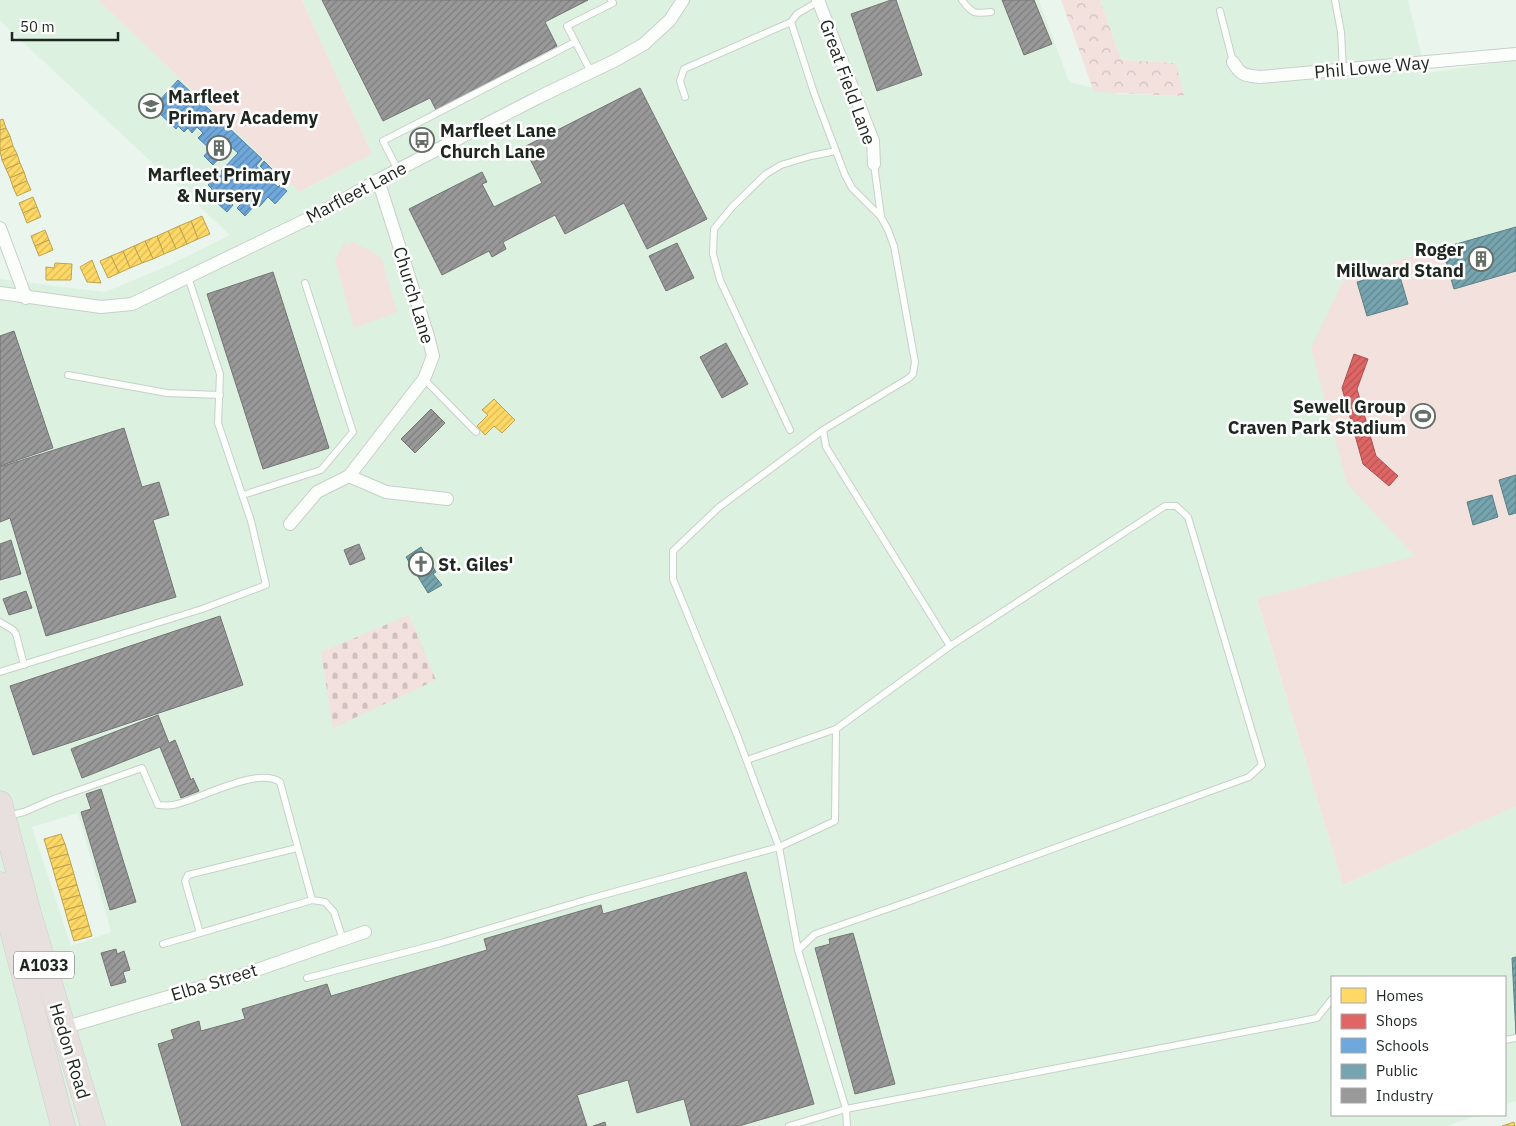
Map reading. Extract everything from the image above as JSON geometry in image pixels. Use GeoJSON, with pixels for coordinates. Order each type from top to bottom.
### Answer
{"type":"FeatureCollection","features":[{"type":"Feature","properties":{"kind":"highway","name":"Hedon Road"},"geometry":{"type":"LineString","coordinates":[[2,810],[29,913],[93,1126]]}},
{"type":"Feature","properties":{"kind":"highway","name":"Hedon Road"},"geometry":{"type":"LineString","coordinates":[[0,884],[63,1126]]}},
{"type":"Feature","properties":{"kind":"street","name":"Marfleet Lane"},"geometry":{"type":"LineString","coordinates":[[0,293],[100,307],[132,304],[318,214],[378,180],[644,44],[670,20],[684,0]]}},
{"type":"Feature","properties":{"kind":"street","name":"Great Field Lane"},"geometry":{"type":"LineString","coordinates":[[820,0],[873,141],[874,164]]}},
{"type":"Feature","properties":{"kind":"street","name":"Phil Lowe Way"},"geometry":{"type":"LineString","coordinates":[[1234,62],[1238,70],[1245,75],[1260,77],[1516,54]]}},
{"type":"Feature","properties":{"kind":"street","name":"Church Lane"},"geometry":{"type":"LineString","coordinates":[[290,524],[317,492],[349,476],[424,379],[433,356],[378,180]]}},
{"type":"Feature","properties":{"kind":"street"},"geometry":{"type":"LineString","coordinates":[[0,228],[26,298]]}},
{"type":"Feature","properties":{"kind":"street"},"geometry":{"type":"LineString","coordinates":[[349,476],[386,492],[447,499]]}},
{"type":"Feature","properties":{"kind":"street","name":"Elba Street"},"geometry":{"type":"LineString","coordinates":[[63,1028],[242,975],[365,932]]}},
{"type":"Feature","properties":{"kind":"lane"},"geometry":{"type":"LineString","coordinates":[[685,97],[680,81],[684,69],[791,22],[797,14],[820,0]]}},
{"type":"Feature","properties":{"kind":"lane"},"geometry":{"type":"LineString","coordinates":[[962,0],[969,10],[977,14],[992,12]]}},
{"type":"Feature","properties":{"kind":"lane"},"geometry":{"type":"LineString","coordinates":[[1335,0],[1341,32],[1344,70]]}},
{"type":"Feature","properties":{"kind":"lane"},"geometry":{"type":"LineString","coordinates":[[590,72],[566,26],[614,1]]}},
{"type":"Feature","properties":{"kind":"lane"},"geometry":{"type":"LineString","coordinates":[[1220,11],[1234,62]]}},
{"type":"Feature","properties":{"kind":"lane"},"geometry":{"type":"LineString","coordinates":[[791,22],[814,93],[852,188],[881,217],[894,246],[915,362],[913,374],[823,430],[718,508],[673,551],[673,580],[747,760],[779,847],[798,950],[846,1109],[846,1126]]}},
{"type":"Feature","properties":{"kind":"lane"},"geometry":{"type":"LineString","coordinates":[[398,170],[383,140],[575,42]]}},
{"type":"Feature","properties":{"kind":"lane"},"geometry":{"type":"LineString","coordinates":[[790,430],[720,280],[713,254],[714,229],[732,207],[766,174],[781,165],[836,151]]}},
{"type":"Feature","properties":{"kind":"lane"},"geometry":{"type":"LineString","coordinates":[[874,164],[881,217]]}},
{"type":"Feature","properties":{"kind":"lane"},"geometry":{"type":"LineString","coordinates":[[0,672],[202,609],[266,585],[243,494],[218,422],[220,374],[188,277]]}},
{"type":"Feature","properties":{"kind":"lane"},"geometry":{"type":"LineString","coordinates":[[243,494],[321,470],[353,432],[305,283]]}},
{"type":"Feature","properties":{"kind":"lane"},"geometry":{"type":"LineString","coordinates":[[68,375],[167,393],[220,396]]}},
{"type":"Feature","properties":{"kind":"lane"},"geometry":{"type":"LineString","coordinates":[[424,379],[476,432]]}},
{"type":"Feature","properties":{"kind":"lane"},"geometry":{"type":"LineString","coordinates":[[823,430],[826,447],[950,646]]}},
{"type":"Feature","properties":{"kind":"lane"},"geometry":{"type":"LineString","coordinates":[[747,760],[836,729],[950,646],[1165,506],[1176,506],[1188,517],[1262,765],[1249,777],[815,934],[798,950]]}},
{"type":"Feature","properties":{"kind":"lane"},"geometry":{"type":"LineString","coordinates":[[0,622],[16,634],[24,665]]}},
{"type":"Feature","properties":{"kind":"lane"},"geometry":{"type":"LineString","coordinates":[[307,978],[441,943],[585,900],[779,847],[836,821],[836,729]]}},
{"type":"Feature","properties":{"kind":"lane"},"geometry":{"type":"LineString","coordinates":[[2,810],[24,812],[54,799],[142,768],[158,805],[166,806],[259,777],[274,778],[280,782],[312,900]]}},
{"type":"Feature","properties":{"kind":"lane"},"geometry":{"type":"LineString","coordinates":[[200,933],[185,881],[188,874],[298,848]]}},
{"type":"Feature","properties":{"kind":"lane"},"geometry":{"type":"LineString","coordinates":[[163,944],[312,900],[325,902],[334,912],[343,940]]}},
{"type":"Feature","properties":{"kind":"lane"},"geometry":{"type":"LineString","coordinates":[[789,1126],[846,1109],[1317,1018],[1331,1000]]}},
{"type":"Feature","properties":{"kind":"shaded area"},"geometry":{"type":"Polygon","coordinates":[[[0,0],[98,0],[299,192],[372,154],[302,0],[1039,0],[1069,82],[1119,94],[1184,96],[1176,63],[1121,60],[1100,0],[1408,0],[1426,73],[1516,60],[1516,528],[1257,600],[1343,885],[1516,806],[1516,1101],[1506,1105],[1506,976],[1331,976],[1331,1116],[1475,1116],[1447,1126],[0,1126],[0,279],[105,292],[165,267],[230,235],[0,21],[0,0]],[[78,813],[32,827],[71,946],[111,932],[78,813]]]}},
{"type":"Feature","properties":{"kind":"green space"},"geometry":{"type":"Polygon","coordinates":[[[98,0],[302,0],[372,154],[299,192],[98,0]]]}},
{"type":"Feature","properties":{"kind":"green space"},"geometry":{"type":"Polygon","coordinates":[[[1061,0],[1100,0],[1121,60],[1176,63],[1184,96],[1094,92],[1061,0]]]}},
{"type":"Feature","properties":{"kind":"green space"},"geometry":{"type":"Polygon","coordinates":[[[1516,227],[1516,806],[1343,885],[1257,599],[1415,556],[1347,484],[1311,348],[1346,275],[1516,227]]]}},
{"type":"Feature","properties":{"kind":"green space"},"geometry":{"type":"Polygon","coordinates":[[[352,241],[381,257],[397,312],[354,328],[335,260],[344,243],[349,245],[352,241]]]}},
{"type":"Feature","properties":{"kind":"green space"},"geometry":{"type":"Polygon","coordinates":[[[409,615],[436,680],[333,728],[321,652],[409,615]]]}},
{"type":"Feature","properties":{"kind":"building: Homes"},"geometry":{"type":"Polygon","coordinates":[[[3,119],[6,128],[0,130],[0,120],[3,119]]]}},
{"type":"Feature","properties":{"kind":"building: Homes"},"geometry":{"type":"Polygon","coordinates":[[[6,128],[10,136],[0,140],[0,130],[6,128]]]}},
{"type":"Feature","properties":{"kind":"building: Homes"},"geometry":{"type":"Polygon","coordinates":[[[10,136],[13,146],[0,151],[0,140],[10,136]]]}},
{"type":"Feature","properties":{"kind":"building: Homes"},"geometry":{"type":"Polygon","coordinates":[[[13,146],[17,154],[2,160],[0,151],[13,146]]]}},
{"type":"Feature","properties":{"kind":"building: Homes"},"geometry":{"type":"Polygon","coordinates":[[[17,154],[20,163],[6,169],[2,160],[17,154]]]}},
{"type":"Feature","properties":{"kind":"building: Homes"},"geometry":{"type":"Polygon","coordinates":[[[20,163],[24,172],[10,178],[6,169],[20,163]]]}},
{"type":"Feature","properties":{"kind":"building: Homes"},"geometry":{"type":"Polygon","coordinates":[[[24,172],[27,181],[13,187],[10,178],[24,172]]]}},
{"type":"Feature","properties":{"kind":"building: Homes"},"geometry":{"type":"Polygon","coordinates":[[[27,181],[31,190],[17,196],[13,187],[27,181]]]}},
{"type":"Feature","properties":{"kind":"building: Homes"},"geometry":{"type":"Polygon","coordinates":[[[33,197],[37,207],[23,213],[19,203],[33,197]]]}},
{"type":"Feature","properties":{"kind":"building: Homes"},"geometry":{"type":"Polygon","coordinates":[[[37,207],[41,217],[27,223],[23,213],[37,207]]]}},
{"type":"Feature","properties":{"kind":"building: Homes"},"geometry":{"type":"Polygon","coordinates":[[[202,216],[210,234],[198,239],[191,221],[202,216]]]}},
{"type":"Feature","properties":{"kind":"building: Homes"},"geometry":{"type":"Polygon","coordinates":[[[191,221],[198,239],[187,244],[179,226],[191,221]]]}},
{"type":"Feature","properties":{"kind":"building: Homes"},"geometry":{"type":"Polygon","coordinates":[[[179,226],[187,244],[176,249],[168,231],[179,226]]]}},
{"type":"Feature","properties":{"kind":"building: Homes"},"geometry":{"type":"Polygon","coordinates":[[[45,230],[49,240],[35,246],[31,236],[45,230]]]}},
{"type":"Feature","properties":{"kind":"building: Homes"},"geometry":{"type":"Polygon","coordinates":[[[168,231],[176,249],[164,254],[157,236],[168,231]]]}},
{"type":"Feature","properties":{"kind":"building: Homes"},"geometry":{"type":"Polygon","coordinates":[[[157,236],[164,254],[153,259],[145,241],[157,236]]]}},
{"type":"Feature","properties":{"kind":"building: Homes"},"geometry":{"type":"Polygon","coordinates":[[[49,240],[53,250],[39,256],[35,246],[49,240]]]}},
{"type":"Feature","properties":{"kind":"building: Homes"},"geometry":{"type":"Polygon","coordinates":[[[145,241],[153,259],[142,263],[134,246],[145,241]]]}},
{"type":"Feature","properties":{"kind":"building: Homes"},"geometry":{"type":"Polygon","coordinates":[[[134,246],[142,263],[130,268],[123,251],[134,246]]]}},
{"type":"Feature","properties":{"kind":"building: Homes"},"geometry":{"type":"Polygon","coordinates":[[[123,251],[130,268],[119,273],[111,256],[123,251]]]}},
{"type":"Feature","properties":{"kind":"building: Homes"},"geometry":{"type":"Polygon","coordinates":[[[111,256],[119,273],[108,278],[100,261],[111,256]]]}},
{"type":"Feature","properties":{"kind":"building: Homes"},"geometry":{"type":"Polygon","coordinates":[[[92,260],[101,283],[87,282],[80,267],[92,260]]]}},
{"type":"Feature","properties":{"kind":"building: Homes"},"geometry":{"type":"Polygon","coordinates":[[[55,263],[72,264],[71,280],[46,280],[46,267],[54,268],[55,263]]]}},
{"type":"Feature","properties":{"kind":"building: Homes"},"geometry":{"type":"Polygon","coordinates":[[[494,399],[515,420],[502,433],[494,426],[485,435],[477,426],[488,415],[482,410],[494,399]]]}},
{"type":"Feature","properties":{"kind":"building: Homes"},"geometry":{"type":"Polygon","coordinates":[[[61,834],[65,844],[47,849],[44,839],[61,834]]]}},
{"type":"Feature","properties":{"kind":"building: Homes"},"geometry":{"type":"Polygon","coordinates":[[[65,844],[68,854],[50,859],[47,849],[65,844]]]}},
{"type":"Feature","properties":{"kind":"building: Homes"},"geometry":{"type":"Polygon","coordinates":[[[68,854],[71,864],[53,869],[50,859],[68,854]]]}},
{"type":"Feature","properties":{"kind":"building: Homes"},"geometry":{"type":"Polygon","coordinates":[[[71,864],[74,874],[56,880],[53,869],[71,864]]]}},
{"type":"Feature","properties":{"kind":"building: Homes"},"geometry":{"type":"Polygon","coordinates":[[[74,874],[77,885],[59,890],[56,880],[74,874]]]}},
{"type":"Feature","properties":{"kind":"building: Homes"},"geometry":{"type":"Polygon","coordinates":[[[77,885],[80,895],[62,900],[59,890],[77,885]]]}},
{"type":"Feature","properties":{"kind":"building: Homes"},"geometry":{"type":"Polygon","coordinates":[[[80,895],[83,905],[65,910],[62,900],[80,895]]]}},
{"type":"Feature","properties":{"kind":"building: Homes"},"geometry":{"type":"Polygon","coordinates":[[[83,905],[86,915],[68,921],[65,910],[83,905]]]}},
{"type":"Feature","properties":{"kind":"building: Homes"},"geometry":{"type":"Polygon","coordinates":[[[86,915],[89,926],[71,931],[68,921],[86,915]]]}},
{"type":"Feature","properties":{"kind":"building: Homes"},"geometry":{"type":"Polygon","coordinates":[[[89,926],[92,936],[74,941],[71,931],[89,926]]]}},
{"type":"Feature","properties":{"kind":"building: Homes"},"geometry":{"type":"Polygon","coordinates":[[[1514,1122],[1515,1126],[1502,1126],[1514,1122]]]}},
{"type":"Feature","properties":{"kind":"building: Shops"},"geometry":{"type":"Polygon","coordinates":[[[1354,354],[1368,359],[1357,389],[1376,456],[1398,476],[1389,486],[1363,464],[1342,388],[1354,354]]]}},
{"type":"Feature","properties":{"kind":"building: Schools","name":"Marfleet Primary & Nursery"},"geometry":{"type":"Polygon","coordinates":[[[178,80],[262,159],[256,166],[265,174],[262,177],[268,182],[270,180],[278,187],[280,185],[287,191],[275,204],[268,197],[259,207],[256,204],[245,216],[237,208],[241,204],[230,194],[226,198],[233,205],[227,212],[207,194],[212,189],[208,185],[238,153],[230,146],[213,165],[204,156],[210,149],[198,138],[203,133],[197,127],[192,133],[188,128],[184,132],[178,126],[176,129],[158,112],[163,106],[158,102],[178,80]]]}},
{"type":"Feature","properties":{"kind":"building: Schools","name":"Marfleet Primary & Nursery"},"geometry":{"type":"Polygon","coordinates":[[[264,161],[272,169],[268,174],[260,166],[264,161]]]}},
{"type":"Feature","properties":{"kind":"building: Public","name":"Roger Millward Stand"},"geometry":{"type":"Polygon","coordinates":[[[1516,227],[1516,271],[1454,289],[1442,248],[1516,227]]]}},
{"type":"Feature","properties":{"kind":"building: Public"},"geometry":{"type":"Polygon","coordinates":[[[1398,270],[1408,304],[1367,316],[1357,282],[1398,270]]]}},
{"type":"Feature","properties":{"kind":"building: Public"},"geometry":{"type":"Polygon","coordinates":[[[1516,475],[1516,513],[1509,515],[1499,480],[1516,475]]]}},
{"type":"Feature","properties":{"kind":"building: Public"},"geometry":{"type":"Polygon","coordinates":[[[1492,495],[1498,517],[1473,525],[1467,502],[1492,495]]]}},
{"type":"Feature","properties":{"kind":"building: Public","name":"St. Giles'"},"geometry":{"type":"Polygon","coordinates":[[[421,547],[436,572],[433,574],[442,585],[428,593],[406,557],[421,547]]]}},
{"type":"Feature","properties":{"kind":"building: Public"},"geometry":{"type":"Polygon","coordinates":[[[1516,957],[1516,1034],[1512,958],[1516,957]]]}},
{"type":"Feature","properties":{"kind":"building: Industry"},"geometry":{"type":"Polygon","coordinates":[[[322,0],[588,0],[545,22],[557,46],[436,110],[430,98],[383,121],[322,0]]]}},
{"type":"Feature","properties":{"kind":"building: Industry"},"geometry":{"type":"Polygon","coordinates":[[[896,0],[922,75],[877,91],[851,14],[896,0]]]}},
{"type":"Feature","properties":{"kind":"building: Industry"},"geometry":{"type":"Polygon","coordinates":[[[1002,0],[1034,0],[1052,44],[1024,55],[1002,0]]]}},
{"type":"Feature","properties":{"kind":"building: Industry"},"geometry":{"type":"Polygon","coordinates":[[[640,88],[707,219],[647,249],[624,203],[565,234],[555,215],[503,242],[506,249],[492,257],[489,251],[442,275],[409,209],[482,172],[487,182],[482,184],[494,207],[542,183],[524,147],[640,88]]]}},
{"type":"Feature","properties":{"kind":"building: Industry"},"geometry":{"type":"Polygon","coordinates":[[[677,243],[694,278],[666,291],[649,256],[677,243]]]}},
{"type":"Feature","properties":{"kind":"building: Industry"},"geometry":{"type":"Polygon","coordinates":[[[273,272],[329,448],[263,469],[207,294],[273,272]]]}},
{"type":"Feature","properties":{"kind":"building: Industry"},"geometry":{"type":"Polygon","coordinates":[[[14,331],[53,448],[0,466],[0,336],[14,331]]]}},
{"type":"Feature","properties":{"kind":"building: Industry"},"geometry":{"type":"Polygon","coordinates":[[[726,343],[748,384],[722,398],[700,357],[726,343]]]}},
{"type":"Feature","properties":{"kind":"building: Industry"},"geometry":{"type":"Polygon","coordinates":[[[431,409],[445,423],[415,453],[401,439],[431,409]]]}},
{"type":"Feature","properties":{"kind":"building: Industry"},"geometry":{"type":"Polygon","coordinates":[[[124,428],[142,487],[159,482],[169,515],[153,520],[176,597],[46,636],[10,518],[0,522],[0,467],[124,428]]]}},
{"type":"Feature","properties":{"kind":"building: Industry"},"geometry":{"type":"Polygon","coordinates":[[[11,540],[21,574],[0,580],[0,544],[11,540]]]}},
{"type":"Feature","properties":{"kind":"building: Industry"},"geometry":{"type":"Polygon","coordinates":[[[359,544],[365,559],[350,565],[344,550],[359,544]]]}},
{"type":"Feature","properties":{"kind":"building: Industry"},"geometry":{"type":"Polygon","coordinates":[[[26,591],[32,608],[9,615],[3,599],[26,591]]]}},
{"type":"Feature","properties":{"kind":"building: Industry"},"geometry":{"type":"Polygon","coordinates":[[[220,616],[243,685],[33,755],[10,686],[220,616]]]}},
{"type":"Feature","properties":{"kind":"building: Industry"},"geometry":{"type":"Polygon","coordinates":[[[158,715],[169,743],[175,740],[191,780],[193,778],[199,791],[181,798],[160,747],[82,778],[71,749],[158,715]]]}},
{"type":"Feature","properties":{"kind":"building: Industry"},"geometry":{"type":"Polygon","coordinates":[[[101,789],[136,902],[110,910],[81,812],[91,809],[86,794],[101,789]]]}},
{"type":"Feature","properties":{"kind":"building: Industry"},"geometry":{"type":"Polygon","coordinates":[[[746,872],[814,1104],[739,1126],[691,1126],[684,1099],[637,1113],[628,1080],[577,1095],[587,1126],[182,1126],[158,1044],[174,1039],[171,1030],[199,1021],[201,1031],[245,1019],[242,1009],[327,984],[331,996],[487,950],[484,939],[601,905],[603,914],[746,872]]]}},
{"type":"Feature","properties":{"kind":"building: Industry"},"geometry":{"type":"Polygon","coordinates":[[[853,933],[895,1084],[855,1094],[815,948],[830,944],[829,939],[853,933]]]}},
{"type":"Feature","properties":{"kind":"building: Industry"},"geometry":{"type":"Polygon","coordinates":[[[116,949],[117,954],[124,951],[130,970],[123,972],[126,982],[111,986],[101,953],[116,949]]]}},
{"type":"Feature","properties":{"kind":"building: Industry"},"geometry":{"type":"Polygon","coordinates":[[[605,1122],[606,1126],[593,1126],[605,1122]]]}},
{"type":"Feature","properties":{"kind":"place","name":"Marfleet Primary Academy"},"geometry":{"type":"Point","coordinates":[151,106]}},
{"type":"Feature","properties":{"kind":"place","name":"Marfleet Lane Church Lane"},"geometry":{"type":"Point","coordinates":[422,140]}},
{"type":"Feature","properties":{"kind":"place","name":"Marfleet Primary & Nursery"},"geometry":{"type":"Point","coordinates":[219,148]}},
{"type":"Feature","properties":{"kind":"place","name":"Roger Millward Stand"},"geometry":{"type":"Point","coordinates":[1481,259]}},
{"type":"Feature","properties":{"kind":"place","name":"Sewell Group Craven Park Stadium"},"geometry":{"type":"Point","coordinates":[1423,416]}},
{"type":"Feature","properties":{"kind":"place","name":"St. Giles'"},"geometry":{"type":"Point","coordinates":[421,564]}}]}
